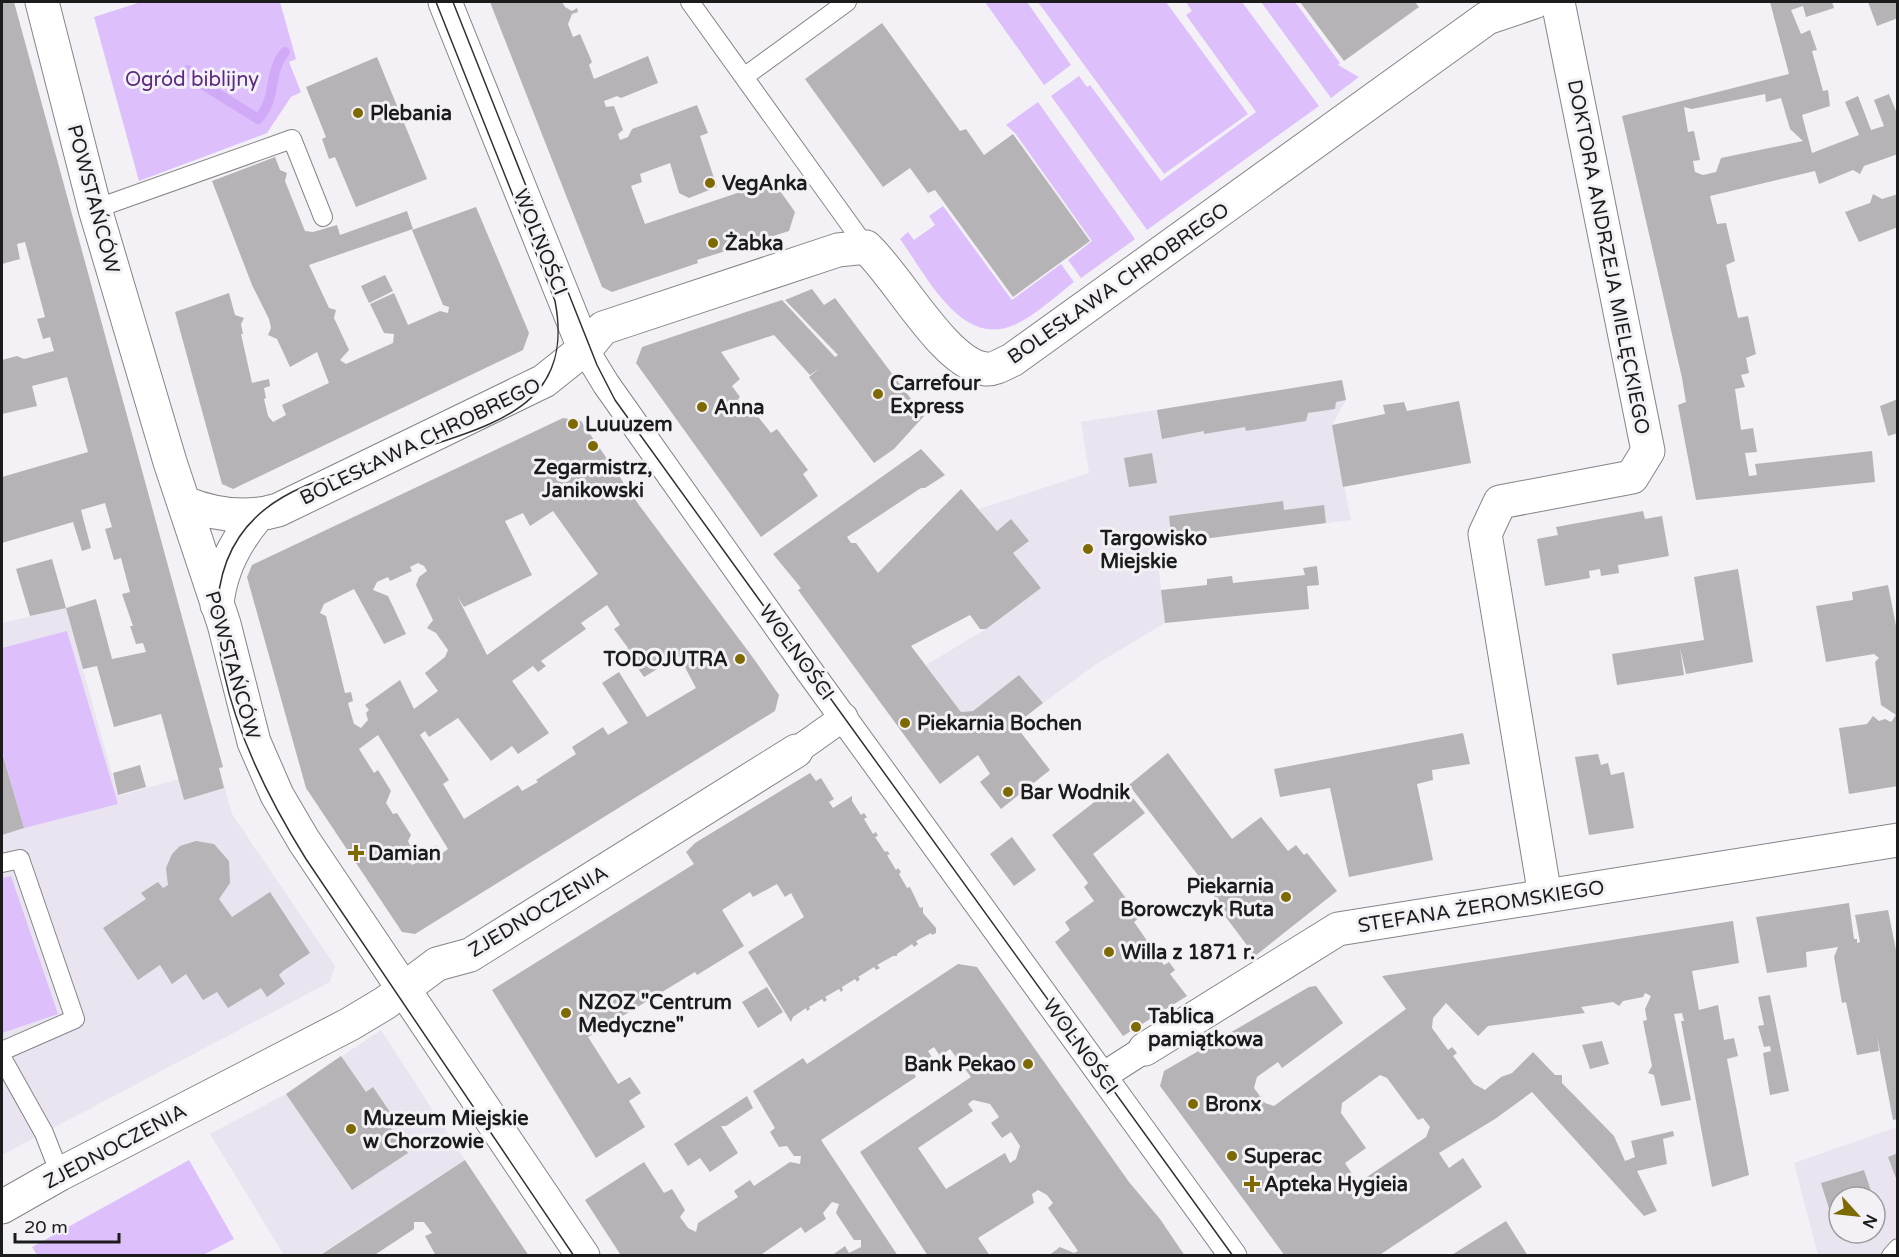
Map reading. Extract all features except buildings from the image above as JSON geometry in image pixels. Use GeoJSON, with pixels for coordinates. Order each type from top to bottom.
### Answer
{"type":"FeatureCollection","features":[{"type":"Feature","properties":{"kind":"street","name":"POWSTAŃCÓW"},"geometry":{"type":"LineString","coordinates":[[42,2],[96,209],[170,462],[185,503],[216,607],[224,624],[254,742],[272,785],[304,841],[583,1256]]}},
{"type":"Feature","properties":{"kind":"street","name":"WOLNOŚCI"},"geometry":{"type":"LineString","coordinates":[[445,2],[584,348],[606,384],[1233,1256]]}},
{"type":"Feature","properties":{"kind":"street","name":"BOLESŁAWA CHROBREGO"},"geometry":{"type":"LineString","coordinates":[[185,503],[216,513],[257,516],[278,510],[544,381],[584,348],[603,328],[838,250],[866,247],[890,272],[954,354],[972,366],[989,370],[1012,360],[1487,18],[1534,2]]}},
{"type":"Feature","properties":{"kind":"street","name":"DOKTORA ANDRZEJA MIELĘCKIEGO"},"geometry":{"type":"LineString","coordinates":[[1545,896],[1485,534],[1500,502],[1632,477],[1648,451],[1558,2]]}},
{"type":"Feature","properties":{"kind":"street"},"geometry":{"type":"LineString","coordinates":[[216,607],[221,580],[234,547],[257,516]]}},
{"type":"Feature","properties":{"kind":"street","name":"ZJEDNOCZENIA"},"geometry":{"type":"LineString","coordinates":[[2,1207],[60,1174],[350,1024],[436,964],[470,955],[796,751],[844,717]]}},
{"type":"Feature","properties":{"kind":"street","name":"STEFANA ŻEROMSKIEGO"},"geometry":{"type":"LineString","coordinates":[[1103,1076],[1338,929],[1898,840]]}},
{"type":"Feature","properties":{"kind":"lane"},"geometry":{"type":"LineString","coordinates":[[690,2],[866,247]]}},
{"type":"Feature","properties":{"kind":"lane"},"geometry":{"type":"LineString","coordinates":[[744,77],[847,2]]}},
{"type":"Feature","properties":{"kind":"lane"},"geometry":{"type":"LineString","coordinates":[[96,209],[292,139],[322,217]]}},
{"type":"Feature","properties":{"kind":"lane"},"geometry":{"type":"LineString","coordinates":[[2,863],[20,859],[75,1019],[2,1051]]}},
{"type":"Feature","properties":{"kind":"lane"},"geometry":{"type":"LineString","coordinates":[[2,1058],[44,1133],[60,1174]]}},
{"type":"Feature","properties":{"kind":"lane"},"geometry":{"type":"LineString","coordinates":[[1891,1256],[1898,1248]]}},
{"type":"Feature","properties":{"kind":"shaded area","name":"Targowisko Miejskie"},"geometry":{"type":"Polygon","coordinates":[[[1342,380],[1346,400],[1332,425],[1351,520],[1156,545],[1165,623],[1095,665],[1043,703],[1019,675],[973,711],[961,712],[926,665],[986,629],[1041,588],[1013,553],[1029,541],[1011,519],[997,531],[979,509],[1089,473],[1081,422],[1342,380]]]}},
{"type":"Feature","properties":{"kind":"shaded area"},"geometry":{"type":"Polygon","coordinates":[[[66,608],[118,796],[219,768],[232,814],[335,966],[330,982],[2,1155],[2,623],[66,608]]]}},
{"type":"Feature","properties":{"kind":"shaded area"},"geometry":{"type":"Polygon","coordinates":[[[381,1030],[465,1160],[319,1255],[284,1255],[210,1134],[286,1094],[381,1030]]]}},
{"type":"Feature","properties":{"kind":"shaded area"},"geometry":{"type":"Polygon","coordinates":[[[1897,1127],[1897,1255],[1818,1255],[1794,1163],[1897,1127]]]}},
{"type":"Feature","properties":{"kind":"green space","name":"Ogród biblijny"},"geometry":{"type":"Polygon","coordinates":[[[141,2],[280,2],[296,59],[289,62],[301,92],[291,97],[267,133],[139,181],[94,17],[141,2]]]}},
{"type":"Feature","properties":{"kind":"green space"},"geometry":{"type":"Polygon","coordinates":[[[985,2],[1027,2],[1071,65],[1044,85],[985,2]]]}},
{"type":"Feature","properties":{"kind":"green space"},"geometry":{"type":"Polygon","coordinates":[[[1038,2],[1166,2],[1248,114],[1164,174],[1038,2]]]}},
{"type":"Feature","properties":{"kind":"green space"},"geometry":{"type":"Polygon","coordinates":[[[1186,2],[1242,2],[1319,106],[1147,230],[1051,96],[1079,76],[1087,87],[1090,85],[1161,181],[1256,112],[1186,15],[1192,11],[1186,2]]]}},
{"type":"Feature","properties":{"kind":"green space"},"geometry":{"type":"Polygon","coordinates":[[[1261,2],[1295,2],[1340,63],[1338,65],[1359,77],[1331,98],[1261,2]]]}},
{"type":"Feature","properties":{"kind":"green space"},"geometry":{"type":"Polygon","coordinates":[[[1038,102],[1135,239],[1081,278],[1068,260],[1092,241],[1015,133],[1006,125],[1038,102]]]}},
{"type":"Feature","properties":{"kind":"green space"},"geometry":{"type":"Polygon","coordinates":[[[943,206],[1012,300],[1061,264],[1074,282],[1037,311],[1014,325],[995,330],[977,326],[961,317],[946,304],[900,239],[908,232],[914,240],[935,225],[929,216],[943,206]]]}},
{"type":"Feature","properties":{"kind":"green space"},"geometry":{"type":"Polygon","coordinates":[[[67,631],[118,804],[24,828],[2,750],[2,648],[67,631]]]}},
{"type":"Feature","properties":{"kind":"green space"},"geometry":{"type":"Polygon","coordinates":[[[11,876],[58,1014],[2,1033],[2,878],[11,876]]]}},
{"type":"Feature","properties":{"kind":"green space"},"geometry":{"type":"Polygon","coordinates":[[[189,1160],[234,1239],[203,1255],[37,1255],[32,1247],[189,1160]]]}},
{"type":"Feature","properties":{"kind":"waterway"},"geometry":{"type":"LineString","coordinates":[[188,70],[197,81],[258,119],[268,103],[276,68],[285,52]]}},
{"type":"Feature","properties":{"kind":"tram line"},"geometry":{"type":"LineString","coordinates":[[436,2],[555,301],[558,333],[555,359],[545,380],[531,398],[490,424],[438,443],[338,473],[283,497],[244,531],[223,573],[217,620],[224,672],[239,724],[283,820],[306,859],[574,1256]]}},
{"type":"Feature","properties":{"kind":"tram line"},"geometry":{"type":"LineString","coordinates":[[453,2],[597,365],[615,400],[1233,1256]]}},
{"type":"Feature","properties":{"kind":"place","name":"Plebania"},"geometry":{"type":"Point","coordinates":[358,113]}},
{"type":"Feature","properties":{"kind":"place","name":"VegAnka"},"geometry":{"type":"Point","coordinates":[710,183]}},
{"type":"Feature","properties":{"kind":"place","name":"Żabka"},"geometry":{"type":"Point","coordinates":[713,243]}},
{"type":"Feature","properties":{"kind":"place","name":"Carrefour Express"},"geometry":{"type":"Point","coordinates":[878,394]}},
{"type":"Feature","properties":{"kind":"place","name":"Anna"},"geometry":{"type":"Point","coordinates":[702,407]}},
{"type":"Feature","properties":{"kind":"place","name":"Luuuzem"},"geometry":{"type":"Point","coordinates":[573,424]}},
{"type":"Feature","properties":{"kind":"place","name":"Zegarmistrz, Janikowski"},"geometry":{"type":"Point","coordinates":[593,446]}},
{"type":"Feature","properties":{"kind":"place","name":"Targowisko Miejskie"},"geometry":{"type":"Point","coordinates":[1088,549]}},
{"type":"Feature","properties":{"kind":"place","name":"TODOJUTRA"},"geometry":{"type":"Point","coordinates":[740,659]}},
{"type":"Feature","properties":{"kind":"place","name":"Piekarnia Bochen"},"geometry":{"type":"Point","coordinates":[905,723]}},
{"type":"Feature","properties":{"kind":"place","name":"Bar Wodnik"},"geometry":{"type":"Point","coordinates":[1008,792]}},
{"type":"Feature","properties":{"kind":"place","name":"Damian"},"geometry":{"type":"Point","coordinates":[356,853]}},
{"type":"Feature","properties":{"kind":"place","name":"Piekarnia Borowczyk Ruta"},"geometry":{"type":"Point","coordinates":[1286,897]}},
{"type":"Feature","properties":{"kind":"place","name":"Willa z 1871 r."},"geometry":{"type":"Point","coordinates":[1109,952]}},
{"type":"Feature","properties":{"kind":"place","name":"NZOZ \"Centrum Medyczne\""},"geometry":{"type":"Point","coordinates":[566,1013]}},
{"type":"Feature","properties":{"kind":"place","name":"Tablica pamiątkowa"},"geometry":{"type":"Point","coordinates":[1136,1027]}},
{"type":"Feature","properties":{"kind":"place","name":"Bank Pekao"},"geometry":{"type":"Point","coordinates":[1028,1064]}},
{"type":"Feature","properties":{"kind":"place","name":"Bronx"},"geometry":{"type":"Point","coordinates":[1193,1104]}},
{"type":"Feature","properties":{"kind":"place","name":"Muzeum Miejskie w Chorzowie"},"geometry":{"type":"Point","coordinates":[351,1129]}},
{"type":"Feature","properties":{"kind":"place","name":"Superac"},"geometry":{"type":"Point","coordinates":[1232,1156]}},
{"type":"Feature","properties":{"kind":"place","name":"Apteka Hygieia"},"geometry":{"type":"Point","coordinates":[1252,1184]}}]}
